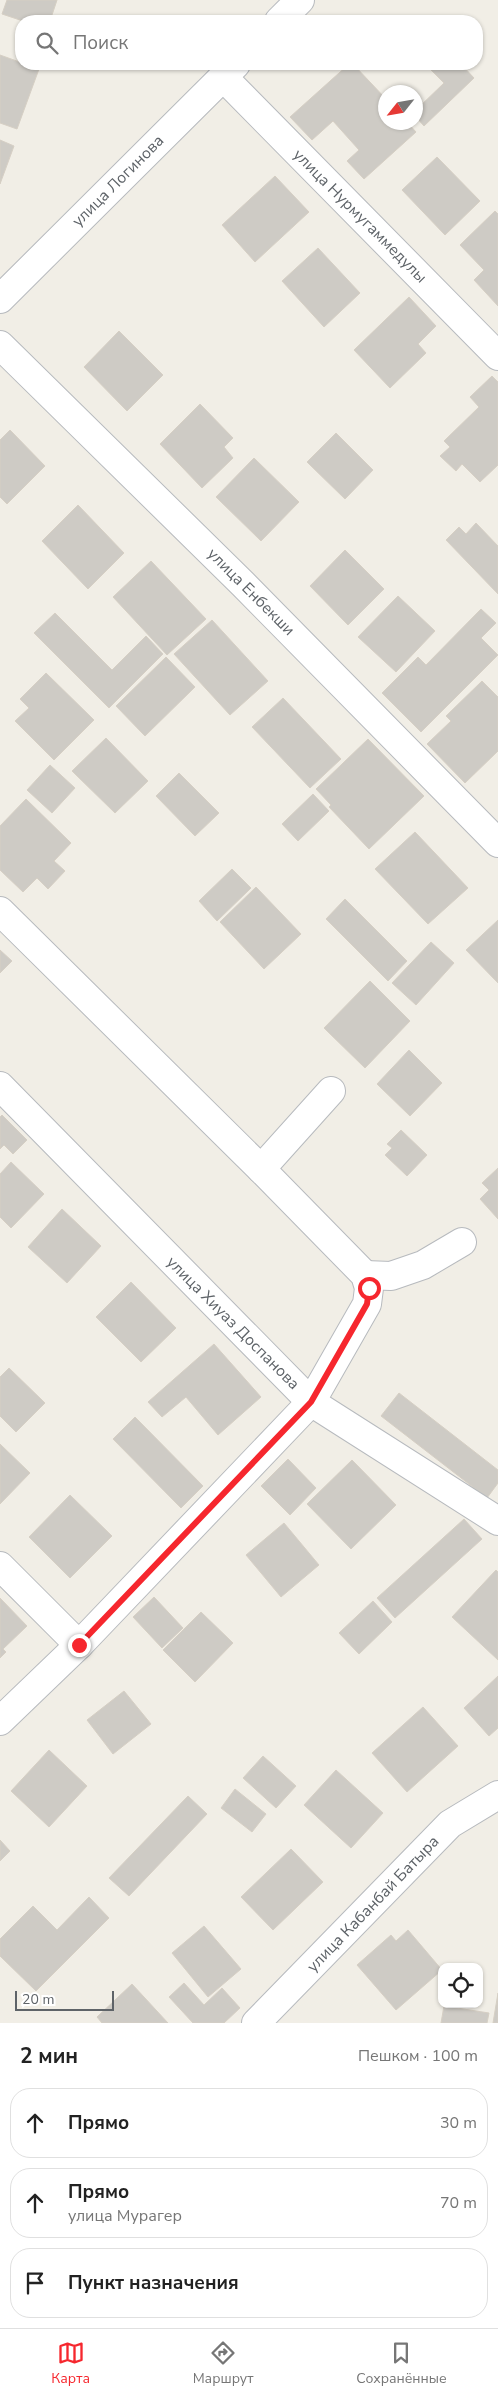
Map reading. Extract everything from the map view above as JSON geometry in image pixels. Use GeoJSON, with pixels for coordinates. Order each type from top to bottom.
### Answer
{"type":"FeatureCollection","features":[{"type":"Feature","properties":{"kind":"street"},"geometry":{"type":"LineString","coordinates":[[285,15],[300,0]]}},
{"type":"Feature","properties":{"kind":"street","name":"улица Логинова"},"geometry":{"type":"LineString","coordinates":[[0,299],[229,70]]}},
{"type":"Feature","properties":{"kind":"street","name":"улица Нурмугаммедулы"},"geometry":{"type":"LineString","coordinates":[[229,70],[498,356]]}},
{"type":"Feature","properties":{"kind":"street","name":"улица Енбекши"},"geometry":{"type":"LineString","coordinates":[[0,345],[250,591],[498,843]]}},
{"type":"Feature","properties":{"kind":"street"},"geometry":{"type":"LineString","coordinates":[[0,911],[261,1169],[364,1276],[369,1288],[367,1304],[311,1402],[79,1645],[0,1721]]}},
{"type":"Feature","properties":{"kind":"street","name":"улица Хиуаз Доспанова"},"geometry":{"type":"LineString","coordinates":[[0,1086],[311,1402],[498,1521]]}},
{"type":"Feature","properties":{"kind":"street"},"geometry":{"type":"LineString","coordinates":[[261,1169],[331,1091]]}},
{"type":"Feature","properties":{"kind":"street"},"geometry":{"type":"LineString","coordinates":[[364,1276],[391,1276],[423,1265],[462,1242]]}},
{"type":"Feature","properties":{"kind":"street"},"geometry":{"type":"LineString","coordinates":[[0,1566],[79,1645]]}},
{"type":"Feature","properties":{"kind":"street","name":"улица Кабанбай Батыра"},"geometry":{"type":"LineString","coordinates":[[256,2023],[450,1824],[498,1795]]}},
{"type":"Feature","properties":{"kind":"building"},"geometry":{"type":"Polygon","coordinates":[[[7,0],[57,0],[52,15],[15,15],[15,18],[2,14],[7,0]]]}},
{"type":"Feature","properties":{"kind":"building"},"geometry":{"type":"Polygon","coordinates":[[[0,55],[15,60],[15,70],[39,70],[17,129],[0,123],[0,55]]]}},
{"type":"Feature","properties":{"kind":"building"},"geometry":{"type":"Polygon","coordinates":[[[342,70],[359,70],[378,91],[378,130],[414,130],[416,132],[364,179],[347,161],[359,150],[333,121],[312,140],[290,117],[342,70]]]}},
{"type":"Feature","properties":{"kind":"building"},"geometry":{"type":"Polygon","coordinates":[[[431,70],[467,70],[474,78],[424,126],[423,103],[444,83],[431,70]]]}},
{"type":"Feature","properties":{"kind":"building"},"geometry":{"type":"Polygon","coordinates":[[[0,140],[14,146],[0,184],[0,140]]]}},
{"type":"Feature","properties":{"kind":"building"},"geometry":{"type":"Polygon","coordinates":[[[437,157],[480,201],[445,235],[402,190],[437,157]]]}},
{"type":"Feature","properties":{"kind":"building"},"geometry":{"type":"Polygon","coordinates":[[[275,176],[309,212],[255,262],[222,225],[275,176]]]}},
{"type":"Feature","properties":{"kind":"building"},"geometry":{"type":"Polygon","coordinates":[[[495,211],[498,214],[498,306],[474,280],[484,270],[460,245],[495,211]]]}},
{"type":"Feature","properties":{"kind":"building"},"geometry":{"type":"Polygon","coordinates":[[[318,248],[360,293],[324,327],[282,281],[318,248]]]}},
{"type":"Feature","properties":{"kind":"building"},"geometry":{"type":"Polygon","coordinates":[[[409,297],[436,326],[418,344],[426,353],[390,388],[354,350],[409,297]]]}},
{"type":"Feature","properties":{"kind":"building"},"geometry":{"type":"Polygon","coordinates":[[[119,331],[163,375],[127,411],[84,367],[119,331]]]}},
{"type":"Feature","properties":{"kind":"building"},"geometry":{"type":"Polygon","coordinates":[[[492,376],[498,382],[498,465],[480,482],[462,464],[456,471],[440,456],[450,447],[444,441],[479,407],[470,397],[492,376]]]}},
{"type":"Feature","properties":{"kind":"building"},"geometry":{"type":"Polygon","coordinates":[[[200,404],[233,438],[224,447],[233,458],[202,488],[160,444],[200,404]]]}},
{"type":"Feature","properties":{"kind":"building"},"geometry":{"type":"Polygon","coordinates":[[[10,430],[45,466],[7,504],[0,497],[0,440],[10,430]]]}},
{"type":"Feature","properties":{"kind":"building"},"geometry":{"type":"Polygon","coordinates":[[[336,433],[373,470],[345,499],[307,462],[336,433]]]}},
{"type":"Feature","properties":{"kind":"building"},"geometry":{"type":"Polygon","coordinates":[[[254,458],[299,502],[261,541],[216,497],[254,458]]]}},
{"type":"Feature","properties":{"kind":"building"},"geometry":{"type":"Polygon","coordinates":[[[78,505],[124,553],[88,589],[42,541],[78,505]]]}},
{"type":"Feature","properties":{"kind":"building"},"geometry":{"type":"Polygon","coordinates":[[[476,523],[498,546],[498,594],[446,540],[459,527],[466,534],[476,523]]]}},
{"type":"Feature","properties":{"kind":"building"},"geometry":{"type":"Polygon","coordinates":[[[345,550],[384,589],[348,625],[310,586],[345,550]]]}},
{"type":"Feature","properties":{"kind":"building"},"geometry":{"type":"Polygon","coordinates":[[[151,561],[206,619],[167,655],[113,597],[151,561]]]}},
{"type":"Feature","properties":{"kind":"building"},"geometry":{"type":"Polygon","coordinates":[[[398,596],[435,631],[396,672],[358,637],[398,596]]]}},
{"type":"Feature","properties":{"kind":"building"},"geometry":{"type":"Polygon","coordinates":[[[481,609],[496,623],[481,638],[498,655],[421,732],[382,693],[418,657],[426,665],[481,609]]]}},
{"type":"Feature","properties":{"kind":"building"},"geometry":{"type":"Polygon","coordinates":[[[55,613],[112,670],[146,636],[163,654],[109,708],[34,633],[55,613]]]}},
{"type":"Feature","properties":{"kind":"building"},"geometry":{"type":"Polygon","coordinates":[[[212,620],[268,681],[230,715],[174,654],[212,620]]]}},
{"type":"Feature","properties":{"kind":"building"},"geometry":{"type":"Polygon","coordinates":[[[166,657],[195,687],[145,736],[116,706],[166,657]]]}},
{"type":"Feature","properties":{"kind":"building"},"geometry":{"type":"Polygon","coordinates":[[[46,673],[94,720],[54,760],[15,721],[29,708],[20,699],[46,673]]]}},
{"type":"Feature","properties":{"kind":"building"},"geometry":{"type":"Polygon","coordinates":[[[482,681],[498,697],[498,751],[465,783],[427,744],[451,721],[446,716],[482,681]]]}},
{"type":"Feature","properties":{"kind":"building"},"geometry":{"type":"Polygon","coordinates":[[[283,698],[341,759],[310,788],[252,727],[283,698]]]}},
{"type":"Feature","properties":{"kind":"building"},"geometry":{"type":"Polygon","coordinates":[[[106,738],[148,781],[115,813],[72,771],[106,738]]]}},
{"type":"Feature","properties":{"kind":"building"},"geometry":{"type":"Polygon","coordinates":[[[368,739],[424,796],[369,849],[329,807],[331,805],[316,789],[368,739]]]}},
{"type":"Feature","properties":{"kind":"building"},"geometry":{"type":"Polygon","coordinates":[[[50,765],[75,788],[52,813],[27,790],[50,765]]]}},
{"type":"Feature","properties":{"kind":"building"},"geometry":{"type":"Polygon","coordinates":[[[179,773],[219,813],[195,836],[156,796],[179,773]]]}},
{"type":"Feature","properties":{"kind":"building"},"geometry":{"type":"Polygon","coordinates":[[[313,794],[329,811],[298,841],[282,824],[313,794]]]}},
{"type":"Feature","properties":{"kind":"building"},"geometry":{"type":"Polygon","coordinates":[[[26,799],[71,843],[54,861],[65,871],[48,889],[37,878],[23,892],[0,870],[0,826],[26,799]]]}},
{"type":"Feature","properties":{"kind":"building"},"geometry":{"type":"Polygon","coordinates":[[[415,832],[468,888],[428,924],[375,869],[415,832]]]}},
{"type":"Feature","properties":{"kind":"building"},"geometry":{"type":"Polygon","coordinates":[[[232,869],[251,888],[217,921],[199,901],[232,869]]]}},
{"type":"Feature","properties":{"kind":"building"},"geometry":{"type":"Polygon","coordinates":[[[256,887],[301,934],[264,969],[220,922],[256,887]]]}},
{"type":"Feature","properties":{"kind":"building"},"geometry":{"type":"Polygon","coordinates":[[[345,899],[407,961],[388,981],[326,919],[345,899]]]}},
{"type":"Feature","properties":{"kind":"building"},"geometry":{"type":"Polygon","coordinates":[[[498,920],[498,983],[466,950],[498,920]]]}},
{"type":"Feature","properties":{"kind":"building"},"geometry":{"type":"Polygon","coordinates":[[[431,942],[454,963],[416,1005],[392,983],[431,942]]]}},
{"type":"Feature","properties":{"kind":"building"},"geometry":{"type":"Polygon","coordinates":[[[0,950],[12,961],[0,973],[0,950]]]}},
{"type":"Feature","properties":{"kind":"building"},"geometry":{"type":"Polygon","coordinates":[[[370,981],[410,1021],[365,1068],[324,1028],[370,981]]]}},
{"type":"Feature","properties":{"kind":"building"},"geometry":{"type":"Polygon","coordinates":[[[409,1050],[442,1083],[410,1116],[377,1084],[409,1050]]]}},
{"type":"Feature","properties":{"kind":"building"},"geometry":{"type":"Polygon","coordinates":[[[2,1115],[27,1140],[13,1154],[4,1145],[0,1149],[0,1117],[2,1115]]]}},
{"type":"Feature","properties":{"kind":"building"},"geometry":{"type":"Polygon","coordinates":[[[401,1130],[427,1155],[407,1176],[385,1155],[392,1148],[387,1144],[401,1130]]]}},
{"type":"Feature","properties":{"kind":"building"},"geometry":{"type":"Polygon","coordinates":[[[11,1162],[44,1194],[11,1228],[0,1217],[0,1174],[11,1162]]]}},
{"type":"Feature","properties":{"kind":"building"},"geometry":{"type":"Polygon","coordinates":[[[498,1168],[498,1219],[480,1199],[489,1190],[482,1183],[498,1168]]]}},
{"type":"Feature","properties":{"kind":"building"},"geometry":{"type":"Polygon","coordinates":[[[62,1209],[101,1246],[67,1283],[28,1247],[62,1209]]]}},
{"type":"Feature","properties":{"kind":"building"},"geometry":{"type":"Polygon","coordinates":[[[131,1282],[176,1328],[141,1362],[96,1317],[131,1282]]]}},
{"type":"Feature","properties":{"kind":"building"},"geometry":{"type":"Polygon","coordinates":[[[214,1344],[261,1397],[218,1435],[186,1397],[162,1417],[148,1402],[214,1344]]]}},
{"type":"Feature","properties":{"kind":"building"},"geometry":{"type":"Polygon","coordinates":[[[9,1368],[45,1403],[16,1432],[0,1416],[0,1377],[9,1368]]]}},
{"type":"Feature","properties":{"kind":"building"},"geometry":{"type":"Polygon","coordinates":[[[399,1393],[498,1470],[498,1483],[487,1498],[381,1416],[399,1393]]]}},
{"type":"Feature","properties":{"kind":"building"},"geometry":{"type":"Polygon","coordinates":[[[135,1417],[203,1486],[181,1508],[113,1439],[135,1417]]]}},
{"type":"Feature","properties":{"kind":"building"},"geometry":{"type":"Polygon","coordinates":[[[0,1444],[30,1473],[0,1504],[0,1444]]]}},
{"type":"Feature","properties":{"kind":"building"},"geometry":{"type":"Polygon","coordinates":[[[288,1459],[316,1488],[290,1515],[261,1486],[288,1459]]]}},
{"type":"Feature","properties":{"kind":"building"},"geometry":{"type":"Polygon","coordinates":[[[352,1460],[396,1505],[351,1549],[307,1504],[352,1460]]]}},
{"type":"Feature","properties":{"kind":"building"},"geometry":{"type":"Polygon","coordinates":[[[70,1495],[112,1536],[70,1578],[29,1537],[70,1495]]]}},
{"type":"Feature","properties":{"kind":"building"},"geometry":{"type":"Polygon","coordinates":[[[464,1519],[482,1539],[395,1618],[377,1598],[464,1519]]]}},
{"type":"Feature","properties":{"kind":"building"},"geometry":{"type":"Polygon","coordinates":[[[284,1523],[319,1565],[281,1597],[246,1555],[284,1523]]]}},
{"type":"Feature","properties":{"kind":"building"},"geometry":{"type":"Polygon","coordinates":[[[496,1570],[498,1572],[498,1660],[452,1617],[496,1570]]]}},
{"type":"Feature","properties":{"kind":"building"},"geometry":{"type":"Polygon","coordinates":[[[154,1597],[183,1628],[162,1648],[133,1617],[154,1597]]]}},
{"type":"Feature","properties":{"kind":"building"},"geometry":{"type":"Polygon","coordinates":[[[0,1598],[27,1626],[3,1649],[6,1652],[0,1658],[0,1598]]]}},
{"type":"Feature","properties":{"kind":"building"},"geometry":{"type":"Polygon","coordinates":[[[373,1601],[392,1622],[359,1654],[339,1633],[373,1601]]]}},
{"type":"Feature","properties":{"kind":"building"},"geometry":{"type":"Polygon","coordinates":[[[201,1612],[233,1643],[195,1682],[163,1650],[201,1612]]]}},
{"type":"Feature","properties":{"kind":"building"},"geometry":{"type":"Polygon","coordinates":[[[498,1676],[498,1728],[489,1736],[464,1708],[498,1676]]]}},
{"type":"Feature","properties":{"kind":"building"},"geometry":{"type":"Polygon","coordinates":[[[124,1691],[151,1724],[113,1754],[87,1720],[124,1691]]]}},
{"type":"Feature","properties":{"kind":"building"},"geometry":{"type":"Polygon","coordinates":[[[423,1707],[458,1746],[407,1792],[372,1753],[423,1707]]]}},
{"type":"Feature","properties":{"kind":"building"},"geometry":{"type":"Polygon","coordinates":[[[49,1750],[87,1786],[49,1827],[11,1791],[49,1750]]]}},
{"type":"Feature","properties":{"kind":"building"},"geometry":{"type":"Polygon","coordinates":[[[263,1756],[296,1786],[276,1808],[243,1778],[263,1756]]]}},
{"type":"Feature","properties":{"kind":"building"},"geometry":{"type":"Polygon","coordinates":[[[336,1770],[383,1813],[351,1848],[304,1805],[336,1770]]]}},
{"type":"Feature","properties":{"kind":"building"},"geometry":{"type":"Polygon","coordinates":[[[235,1789],[266,1814],[252,1832],[221,1808],[235,1789]]]}},
{"type":"Feature","properties":{"kind":"building"},"geometry":{"type":"Polygon","coordinates":[[[188,1796],[207,1814],[129,1896],[109,1878],[188,1796]]]}},
{"type":"Feature","properties":{"kind":"building"},"geometry":{"type":"Polygon","coordinates":[[[0,1840],[10,1851],[0,1861],[0,1840]]]}},
{"type":"Feature","properties":{"kind":"building"},"geometry":{"type":"Polygon","coordinates":[[[291,1849],[323,1882],[273,1930],[241,1897],[291,1849]]]}},
{"type":"Feature","properties":{"kind":"building"},"geometry":{"type":"Polygon","coordinates":[[[89,1897],[109,1918],[36,1991],[0,1956],[0,1939],[33,1906],[57,1930],[89,1897]]]}},
{"type":"Feature","properties":{"kind":"building"},"geometry":{"type":"Polygon","coordinates":[[[204,1926],[241,1969],[208,1997],[172,1953],[204,1926]]]}},
{"type":"Feature","properties":{"kind":"building"},"geometry":{"type":"Polygon","coordinates":[[[408,1930],[438,1965],[438,1973],[396,2010],[357,1965],[391,1935],[396,1941],[408,1930]]]}},
{"type":"Feature","properties":{"kind":"building"},"geometry":{"type":"Polygon","coordinates":[[[184,1983],[204,2005],[222,1988],[240,2008],[224,2023],[193,2023],[169,1997],[184,1983]]]}},
{"type":"Feature","properties":{"kind":"building"},"geometry":{"type":"Polygon","coordinates":[[[132,1984],[168,2023],[102,2023],[97,2017],[132,1984]]]}},
{"type":"Feature","properties":{"kind":"building"},"geometry":{"type":"Polygon","coordinates":[[[498,1993],[498,2023],[493,2023],[498,1993]]]}},
{"type":"Feature","properties":{"kind":"building"},"geometry":{"type":"Polygon","coordinates":[[[444,2008],[489,2013],[487,2023],[441,2023],[444,2008]]]}},
{"type":"Feature","properties":{"kind":"route"},"geometry":{"type":"LineString","coordinates":[[79,1645],[311,1402],[367,1304],[369,1288]]}}]}
